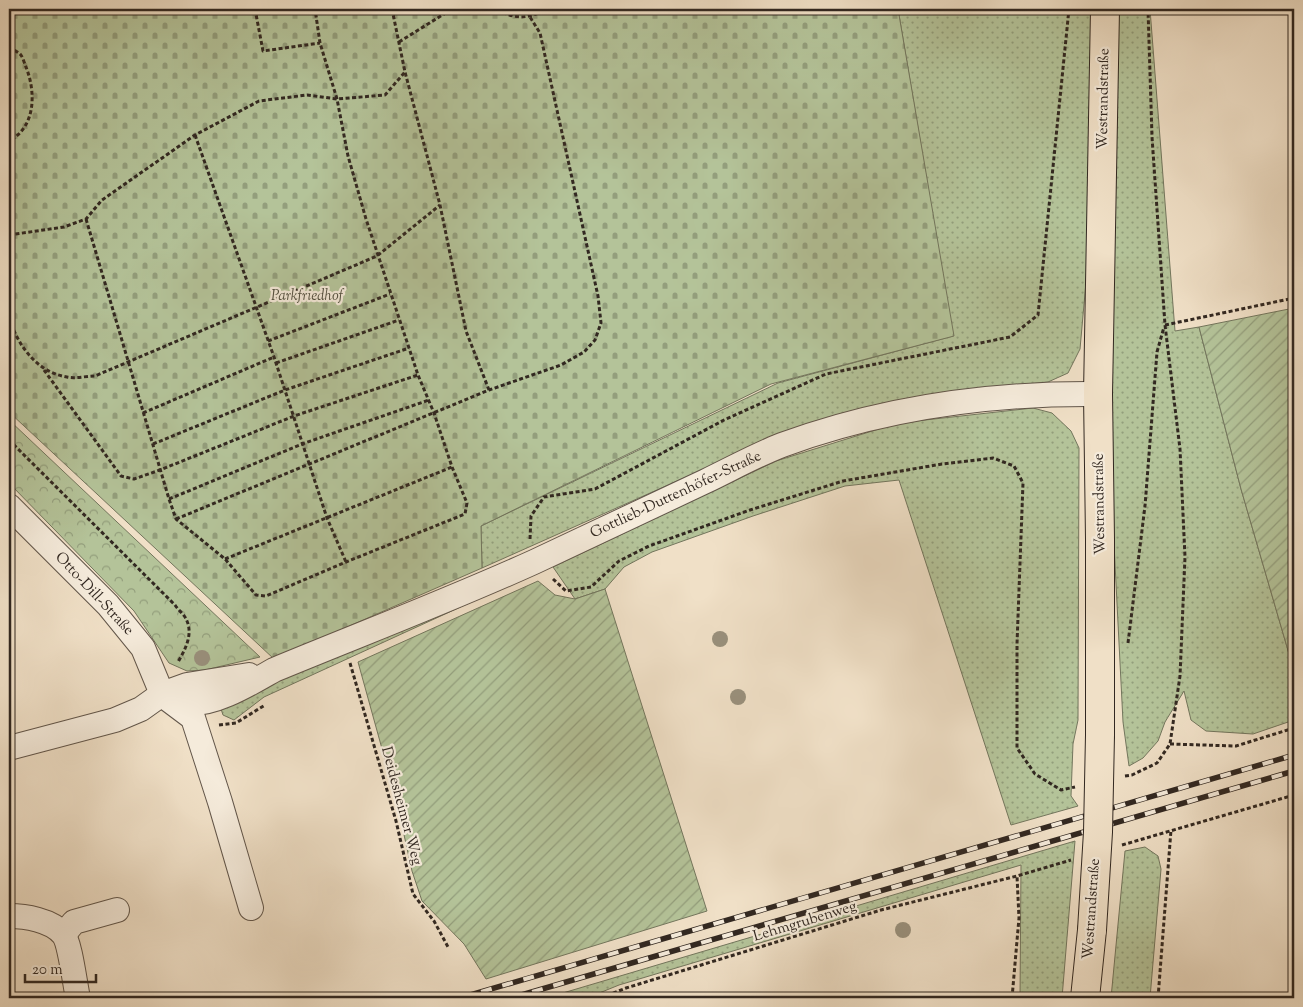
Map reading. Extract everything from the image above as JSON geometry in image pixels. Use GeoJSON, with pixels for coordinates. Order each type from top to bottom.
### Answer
{"type":"FeatureCollection","features":[{"type":"Feature","properties":{"kind":"main road","name":"Westrandstraße"},"geometry":{"type":"LineString","coordinates":[[1085,998],[1092,930],[1098,832],[1100,735],[1098,394],[1105,9]]}},
{"type":"Feature","properties":{"kind":"street","name":"Gottlieb-Duttenhöfer-Straße"},"geometry":{"type":"LineString","coordinates":[[162,694],[187,703],[214,700],[250,684],[274,670],[431,607],[534,562],[780,446],[827,430],[875,418],[967,401],[1054,394],[1098,394]]}},
{"type":"Feature","properties":{"kind":"street","name":"Otto-Dill-Straße"},"geometry":{"type":"LineString","coordinates":[[9,506],[108,605],[143,648],[162,694]]}},
{"type":"Feature","properties":{"kind":"street"},"geometry":{"type":"LineString","coordinates":[[9,748],[115,720],[141,709],[162,694],[193,718],[251,908]]}},
{"type":"Feature","properties":{"kind":"street"},"geometry":{"type":"LineString","coordinates":[[64,934],[74,922],[117,910]]}},
{"type":"Feature","properties":{"kind":"street"},"geometry":{"type":"LineString","coordinates":[[9,916],[27,916],[53,926],[64,934],[78,998]]}},
{"type":"Feature","properties":{"kind":"path"},"geometry":{"type":"LineString","coordinates":[[255,9],[263,51],[320,43]]}},
{"type":"Feature","properties":{"kind":"path"},"geometry":{"type":"LineString","coordinates":[[86,219],[176,519],[225,559],[256,595],[266,596],[465,514],[467,503],[418,375],[377,256],[348,156],[336,99],[320,43],[315,9]]}},
{"type":"Feature","properties":{"kind":"path"},"geometry":{"type":"LineString","coordinates":[[392,9],[405,72],[440,205],[466,331],[489,390]]}},
{"type":"Feature","properties":{"kind":"path"},"geometry":{"type":"LineString","coordinates":[[398,42],[452,9]]}},
{"type":"Feature","properties":{"kind":"path"},"geometry":{"type":"LineString","coordinates":[[497,9],[514,17],[530,17],[548,9]]}},
{"type":"Feature","properties":{"kind":"path"},"geometry":{"type":"LineString","coordinates":[[1069,9],[1038,316],[1010,337],[826,374],[724,420],[595,489],[544,497],[530,516],[530,543],[534,562],[566,591],[591,587],[618,561],[649,546],[750,510],[843,481],[942,464],[993,458],[1014,466],[1023,483],[1017,644],[1017,748],[1035,774],[1061,790],[1078,786]]}},
{"type":"Feature","properties":{"kind":"path"},"geometry":{"type":"LineString","coordinates":[[1123,777],[1132,775],[1157,763],[1170,744],[1180,676],[1185,557],[1180,449],[1165,325],[1152,137],[1148,9]]}},
{"type":"Feature","properties":{"kind":"path"},"geometry":{"type":"LineString","coordinates":[[176,519],[489,390],[561,364],[584,352],[595,340],[601,323],[591,256],[540,33],[530,17]]}},
{"type":"Feature","properties":{"kind":"path"},"geometry":{"type":"LineString","coordinates":[[9,47],[21,54],[31,79],[33,102],[28,120],[16,137],[9,141]]}},
{"type":"Feature","properties":{"kind":"path"},"geometry":{"type":"LineString","coordinates":[[9,236],[64,227],[86,219],[102,200],[195,135],[259,101],[307,94],[336,99],[385,95],[405,72]]}},
{"type":"Feature","properties":{"kind":"path"},"geometry":{"type":"LineString","coordinates":[[195,135],[257,307],[327,518],[346,562]]}},
{"type":"Feature","properties":{"kind":"path"},"geometry":{"type":"LineString","coordinates":[[44,370],[67,377],[94,376],[129,362],[377,256],[440,205]]}},
{"type":"Feature","properties":{"kind":"path"},"geometry":{"type":"LineString","coordinates":[[268,341],[390,294]]}},
{"type":"Feature","properties":{"kind":"path"},"geometry":{"type":"LineString","coordinates":[[1165,325],[1294,298]]}},
{"type":"Feature","properties":{"kind":"path"},"geometry":{"type":"LineString","coordinates":[[9,318],[12,328],[26,353],[44,370],[121,476],[134,479],[294,416],[418,375]]}},
{"type":"Feature","properties":{"kind":"path"},"geometry":{"type":"LineString","coordinates":[[276,363],[399,320]]}},
{"type":"Feature","properties":{"kind":"path"},"geometry":{"type":"LineString","coordinates":[[1127,647],[1146,506],[1157,352],[1165,325]]}},
{"type":"Feature","properties":{"kind":"path"},"geometry":{"type":"LineString","coordinates":[[153,444],[285,390],[409,348]]}},
{"type":"Feature","properties":{"kind":"path"},"geometry":{"type":"LineString","coordinates":[[144,413],[274,357]]}},
{"type":"Feature","properties":{"kind":"path"},"geometry":{"type":"LineString","coordinates":[[169,499],[302,444],[429,400]]}},
{"type":"Feature","properties":{"kind":"path"},"geometry":{"type":"LineString","coordinates":[[9,440],[175,605],[187,620],[189,634],[186,649],[162,694]]}},
{"type":"Feature","properties":{"kind":"path"},"geometry":{"type":"LineString","coordinates":[[225,559],[452,468]]}},
{"type":"Feature","properties":{"kind":"path","name":"Deidesheimer Weg"},"geometry":{"type":"LineString","coordinates":[[350,662],[396,821],[412,894],[434,921],[448,947]]}},
{"type":"Feature","properties":{"kind":"path"},"geometry":{"type":"LineString","coordinates":[[1170,744],[1236,746],[1294,728]]}},
{"type":"Feature","properties":{"kind":"path"},"geometry":{"type":"LineString","coordinates":[[1158,998],[1172,830],[1294,795]]}},
{"type":"Feature","properties":{"kind":"path","name":"Lehmgrubenweg"},"geometry":{"type":"LineString","coordinates":[[602,998],[626,988],[882,910],[1017,876],[1019,918],[1012,998]]}},
{"type":"Feature","properties":{"kind":"green space","name":"Parkfriedhof"},"geometry":{"type":"Polygon","coordinates":[[[9,9],[898,9],[954,336],[771,384],[481,526],[482,568],[274,659],[9,412],[9,9]]]}},
{"type":"Feature","properties":{"kind":"green space"},"geometry":{"type":"Polygon","coordinates":[[[898,9],[1093,9],[1087,271],[1080,349],[1068,373],[1048,382],[941,393],[851,413],[760,444],[482,568],[481,526],[778,383],[953,336],[898,9]]]}},
{"type":"Feature","properties":{"kind":"green space"},"geometry":{"type":"Polygon","coordinates":[[[1117,9],[1150,9],[1175,331],[1199,327],[1241,489],[1294,671],[1294,720],[1253,734],[1206,731],[1191,720],[1184,691],[1165,722],[1158,741],[1143,758],[1129,766],[1123,722],[1108,404],[1117,9]]]}},
{"type":"Feature","properties":{"kind":"green space"},"geometry":{"type":"Polygon","coordinates":[[[1294,308],[1294,671],[1241,489],[1199,327],[1294,308]]]}},
{"type":"Feature","properties":{"kind":"green space"},"geometry":{"type":"Polygon","coordinates":[[[1033,408],[1052,413],[1071,431],[1079,448],[1078,720],[1073,744],[1071,796],[1078,806],[1011,825],[899,480],[845,486],[652,552],[624,567],[605,589],[575,599],[553,567],[776,461],[898,423],[1033,408]]]}},
{"type":"Feature","properties":{"kind":"green space"},"geometry":{"type":"Polygon","coordinates":[[[9,420],[260,657],[205,670],[187,671],[169,663],[134,611],[9,483],[9,420]]]}},
{"type":"Feature","properties":{"kind":"green space"},"geometry":{"type":"Polygon","coordinates":[[[525,570],[528,576],[264,697],[234,720],[223,715],[220,706],[525,570]]]}},
{"type":"Feature","properties":{"kind":"green space"},"geometry":{"type":"Polygon","coordinates":[[[538,581],[555,595],[575,599],[605,589],[707,911],[486,979],[464,944],[422,901],[412,871],[397,803],[358,662],[538,581]]]}},
{"type":"Feature","properties":{"kind":"green space"},"geometry":{"type":"Polygon","coordinates":[[[1075,841],[1062,998],[1020,998],[1021,865],[619,985],[587,998],[546,998],[1075,841]]]}},
{"type":"Feature","properties":{"kind":"green space"},"geometry":{"type":"Polygon","coordinates":[[[1145,847],[1158,856],[1161,869],[1150,998],[1111,998],[1125,851],[1145,847]]]}},
{"type":"Feature","properties":{"kind":"railway"},"geometry":{"type":"LineString","coordinates":[[460,998],[1294,755]]}},
{"type":"Feature","properties":{"kind":"railway"},"geometry":{"type":"LineString","coordinates":[[511,998],[1294,771]]}}]}
